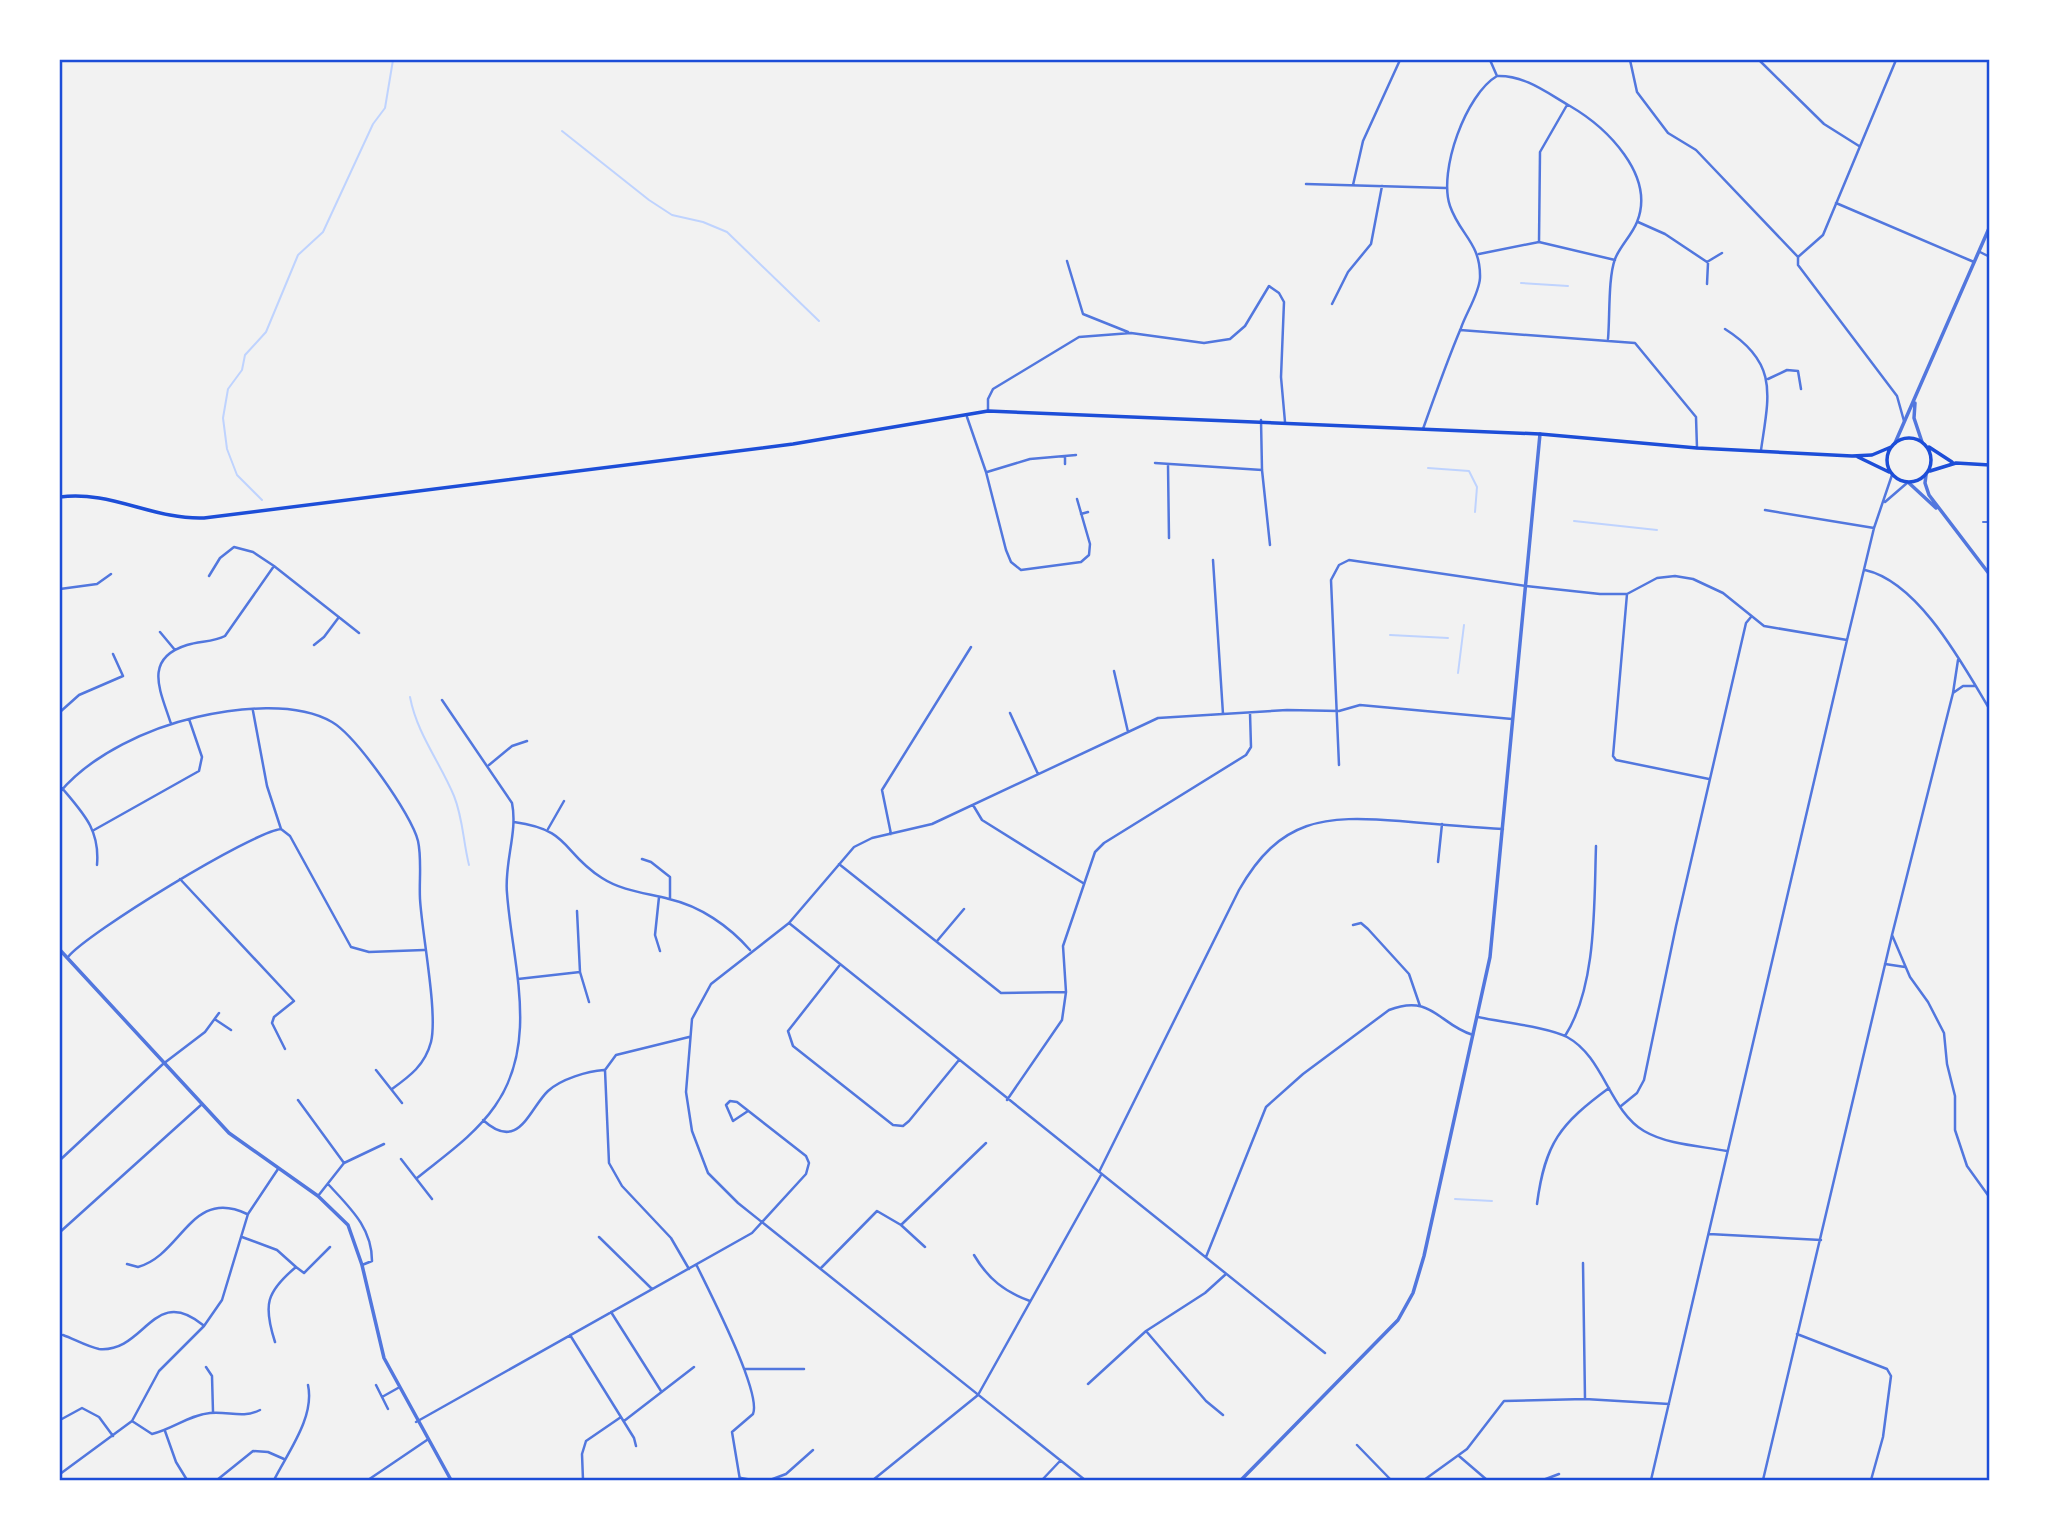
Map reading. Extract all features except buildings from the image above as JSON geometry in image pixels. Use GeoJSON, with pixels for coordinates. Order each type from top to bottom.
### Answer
{"type":"FeatureCollection","features":[{"type":"Feature","properties":{"kind":"main road"},"geometry":{"type":"LineString","coordinates":[[60,497],[105,497],[188,519],[270,511],[793,444],[988,411],[1540,434],[1697,449],[1852,456],[1872,455],[1891,447]]}},
{"type":"Feature","properties":{"kind":"main road"},"geometry":{"type":"LineString","coordinates":[[1891,474],[1886,458],[1891,447],[1909,438],[1924,443],[1956,463]]}},
{"type":"Feature","properties":{"kind":"main road"},"geometry":{"type":"LineString","coordinates":[[1924,443],[1931,460],[1927,473]]}},
{"type":"Feature","properties":{"kind":"main road"},"geometry":{"type":"LineString","coordinates":[[1852,456],[1908,483],[1956,463],[1990,465]]}},
{"type":"Feature","properties":{"kind":"street"},"geometry":{"type":"LineString","coordinates":[[1353,185],[1363,141],[1399,60]]}},
{"type":"Feature","properties":{"kind":"street"},"geometry":{"type":"LineString","coordinates":[[1490,60],[1497,76]]}},
{"type":"Feature","properties":{"kind":"street"},"geometry":{"type":"LineString","coordinates":[[1630,60],[1637,92],[1668,133],[1696,150],[1798,257],[1798,265],[1897,396],[1904,421]]}},
{"type":"Feature","properties":{"kind":"street"},"geometry":{"type":"LineString","coordinates":[[1759,60],[1824,124],[1859,146]]}},
{"type":"Feature","properties":{"kind":"street"},"geometry":{"type":"LineString","coordinates":[[1798,257],[1823,235],[1896,60]]}},
{"type":"Feature","properties":{"kind":"street"},"geometry":{"type":"LineString","coordinates":[[1423,429],[1480,281],[1479,254],[1450,206],[1447,188],[1450,159],[1473,101],[1487,82],[1497,76],[1510,76],[1526,81],[1602,128],[1637,177],[1640,203],[1638,222],[1615,260],[1608,339]]}},
{"type":"Feature","properties":{"kind":"street"},"geometry":{"type":"LineString","coordinates":[[1539,242],[1540,152],[1567,105]]}},
{"type":"Feature","properties":{"kind":"street"},"geometry":{"type":"LineString","coordinates":[[1306,184],[1447,188]]}},
{"type":"Feature","properties":{"kind":"street"},"geometry":{"type":"LineString","coordinates":[[1332,304],[1348,272],[1371,244],[1376,233],[1382,186]]}},
{"type":"Feature","properties":{"kind":"street"},"geometry":{"type":"LineString","coordinates":[[1836,203],[1975,262]]}},
{"type":"Feature","properties":{"kind":"street"},"geometry":{"type":"LineString","coordinates":[[1638,222],[1665,234],[1707,262]]}},
{"type":"Feature","properties":{"kind":"street"},"geometry":{"type":"LineString","coordinates":[[1895,443],[1990,226]]}},
{"type":"Feature","properties":{"kind":"street"},"geometry":{"type":"LineString","coordinates":[[1479,254],[1539,242],[1615,260]]}},
{"type":"Feature","properties":{"kind":"street"},"geometry":{"type":"LineString","coordinates":[[1979,252],[1990,257]]}},
{"type":"Feature","properties":{"kind":"street"},"geometry":{"type":"LineString","coordinates":[[1707,262],[1722,253]]}},
{"type":"Feature","properties":{"kind":"street"},"geometry":{"type":"LineString","coordinates":[[1067,261],[1083,314],[1131,333]]}},
{"type":"Feature","properties":{"kind":"street"},"geometry":{"type":"LineString","coordinates":[[1707,262],[1707,284]]}},
{"type":"Feature","properties":{"kind":"street"},"geometry":{"type":"LineString","coordinates":[[988,411],[988,399],[993,389],[1079,337],[1131,333],[1204,343],[1230,340],[1245,327],[1269,286],[1275,288],[1283,298],[1285,310],[1281,377],[1285,422]]}},
{"type":"Feature","properties":{"kind":"street"},"geometry":{"type":"LineString","coordinates":[[1725,329],[1749,347],[1768,379],[1769,397],[1760,450]]}},
{"type":"Feature","properties":{"kind":"street"},"geometry":{"type":"LineString","coordinates":[[1460,330],[1629,341],[1643,350],[1696,417],[1697,449]]}},
{"type":"Feature","properties":{"kind":"street"},"geometry":{"type":"LineString","coordinates":[[1768,379],[1787,370],[1798,371],[1801,389]]}},
{"type":"Feature","properties":{"kind":"street"},"geometry":{"type":"LineString","coordinates":[[1916,397],[1914,418],[1924,443]]}},
{"type":"Feature","properties":{"kind":"street"},"geometry":{"type":"LineString","coordinates":[[967,416],[986,472],[1006,550],[1011,562],[1021,570],[1081,562],[1089,555],[1090,544],[1077,499]]}},
{"type":"Feature","properties":{"kind":"street"},"geometry":{"type":"LineString","coordinates":[[1261,421],[1262,470],[1270,545]]}},
{"type":"Feature","properties":{"kind":"street"},"geometry":{"type":"LineString","coordinates":[[1241,1480],[1380,1340],[1404,1311],[1424,1256],[1490,957],[1540,434]]}},
{"type":"Feature","properties":{"kind":"street"},"geometry":{"type":"LineString","coordinates":[[986,472],[1030,459],[1076,455]]}},
{"type":"Feature","properties":{"kind":"street"},"geometry":{"type":"LineString","coordinates":[[1065,456],[1065,464]]}},
{"type":"Feature","properties":{"kind":"street"},"geometry":{"type":"LineString","coordinates":[[1155,463],[1262,470]]}},
{"type":"Feature","properties":{"kind":"street"},"geometry":{"type":"LineString","coordinates":[[1168,463],[1169,538]]}},
{"type":"Feature","properties":{"kind":"street"},"geometry":{"type":"LineString","coordinates":[[1927,473],[1926,489],[1990,575]]}},
{"type":"Feature","properties":{"kind":"street"},"geometry":{"type":"LineString","coordinates":[[1651,1480],[1847,640],[1874,528],[1891,474]]}},
{"type":"Feature","properties":{"kind":"street"},"geometry":{"type":"LineString","coordinates":[[1883,504],[1908,483],[1943,514]]}},
{"type":"Feature","properties":{"kind":"street"},"geometry":{"type":"LineString","coordinates":[[1765,510],[1874,528]]}},
{"type":"Feature","properties":{"kind":"street"},"geometry":{"type":"LineString","coordinates":[[1081,514],[1088,512]]}},
{"type":"Feature","properties":{"kind":"street"},"geometry":{"type":"LineString","coordinates":[[209,576],[220,558],[234,547],[253,551],[359,633]]}},
{"type":"Feature","properties":{"kind":"street"},"geometry":{"type":"LineString","coordinates":[[1213,560],[1223,714]]}},
{"type":"Feature","properties":{"kind":"street"},"geometry":{"type":"LineString","coordinates":[[1339,765],[1339,711],[1331,580],[1339,565],[1349,560],[1526,586],[1627,594],[1657,578],[1693,579],[1723,593],[1764,625],[1847,640]]}},
{"type":"Feature","properties":{"kind":"street"},"geometry":{"type":"LineString","coordinates":[[171,724],[157,674],[165,657],[175,650],[225,636],[274,566]]}},
{"type":"Feature","properties":{"kind":"street"},"geometry":{"type":"LineString","coordinates":[[1865,570],[1877,573],[1920,604],[1990,710]]}},
{"type":"Feature","properties":{"kind":"street"},"geometry":{"type":"LineString","coordinates":[[60,589],[88,586],[111,574]]}},
{"type":"Feature","properties":{"kind":"street"},"geometry":{"type":"LineString","coordinates":[[1627,594],[1612,755],[1616,760],[1709,779]]}},
{"type":"Feature","properties":{"kind":"street"},"geometry":{"type":"LineString","coordinates":[[314,645],[324,637],[338,617]]}},
{"type":"Feature","properties":{"kind":"street"},"geometry":{"type":"LineString","coordinates":[[1621,1106],[1637,1093],[1644,1080],[1709,779],[1746,623],[1751,617]]}},
{"type":"Feature","properties":{"kind":"street"},"geometry":{"type":"LineString","coordinates":[[160,632],[175,650]]}},
{"type":"Feature","properties":{"kind":"street"},"geometry":{"type":"LineString","coordinates":[[891,835],[882,790],[971,647]]}},
{"type":"Feature","properties":{"kind":"street"},"geometry":{"type":"LineString","coordinates":[[60,709],[79,695],[123,676],[113,654]]}},
{"type":"Feature","properties":{"kind":"street"},"geometry":{"type":"LineString","coordinates":[[1763,1480],[1892,935],[1953,693],[1958,660]]}},
{"type":"Feature","properties":{"kind":"street"},"geometry":{"type":"LineString","coordinates":[[1114,671],[1129,733]]}},
{"type":"Feature","properties":{"kind":"street"},"geometry":{"type":"LineString","coordinates":[[1953,693],[1963,686],[1975,686]]}},
{"type":"Feature","properties":{"kind":"street"},"geometry":{"type":"LineString","coordinates":[[417,1178],[483,1120],[500,1098],[517,1058],[521,1028],[505,876],[514,822],[508,795],[442,700]]}},
{"type":"Feature","properties":{"kind":"street"},"geometry":{"type":"LineString","coordinates":[[1085,1480],[764,1223],[715,1180],[696,1149],[686,1093],[689,1037],[694,1013],[705,991],[751,951],[789,923],[862,841],[917,830],[1158,718],[1250,712],[1339,711],[1360,705],[1513,719]]}},
{"type":"Feature","properties":{"kind":"street"},"geometry":{"type":"LineString","coordinates":[[253,710],[267,786],[281,829],[290,836],[351,947],[369,952],[424,950]]}},
{"type":"Feature","properties":{"kind":"street"},"geometry":{"type":"LineString","coordinates":[[97,865],[98,845],[94,830],[61,790],[119,747],[188,719],[253,710],[320,717],[347,732],[365,752],[418,842],[431,1041],[415,1072],[392,1089]]}},
{"type":"Feature","properties":{"kind":"street"},"geometry":{"type":"LineString","coordinates":[[1007,1100],[1059,1026],[1066,992],[1063,946],[1095,852],[1104,843],[1247,755],[1251,747],[1250,712]]}},
{"type":"Feature","properties":{"kind":"street"},"geometry":{"type":"LineString","coordinates":[[1010,713],[1038,775]]}},
{"type":"Feature","properties":{"kind":"street"},"geometry":{"type":"LineString","coordinates":[[94,830],[199,771],[202,757],[188,719]]}},
{"type":"Feature","properties":{"kind":"street"},"geometry":{"type":"LineString","coordinates":[[488,765],[512,746],[527,741]]}},
{"type":"Feature","properties":{"kind":"street"},"geometry":{"type":"LineString","coordinates":[[548,829],[564,802]]}},
{"type":"Feature","properties":{"kind":"street"},"geometry":{"type":"LineString","coordinates":[[973,805],[982,820],[1083,883]]}},
{"type":"Feature","properties":{"kind":"street"},"geometry":{"type":"LineString","coordinates":[[873,1480],[978,1395],[1100,1174],[1239,890],[1266,850],[1299,827],[1333,818],[1503,829]]}},
{"type":"Feature","properties":{"kind":"street"},"geometry":{"type":"LineString","coordinates":[[514,822],[548,829],[559,836],[601,878],[632,891],[670,899],[698,910],[726,927],[751,951]]}},
{"type":"Feature","properties":{"kind":"street"},"geometry":{"type":"LineString","coordinates":[[1438,862],[1442,824]]}},
{"type":"Feature","properties":{"kind":"street"},"geometry":{"type":"LineString","coordinates":[[67,958],[74,950],[180,879],[264,834],[281,829]]}},
{"type":"Feature","properties":{"kind":"street"},"geometry":{"type":"LineString","coordinates":[[1565,1036],[1574,1023],[1585,989],[1594,909],[1596,846]]}},
{"type":"Feature","properties":{"kind":"street"},"geometry":{"type":"LineString","coordinates":[[642,859],[651,862],[670,877],[670,899]]}},
{"type":"Feature","properties":{"kind":"street"},"geometry":{"type":"LineString","coordinates":[[839,864],[1001,993],[1066,992]]}},
{"type":"Feature","properties":{"kind":"street"},"geometry":{"type":"LineString","coordinates":[[180,879],[294,1001],[274,1017],[272,1023],[285,1049]]}},
{"type":"Feature","properties":{"kind":"street"},"geometry":{"type":"LineString","coordinates":[[659,897],[655,935],[660,951]]}},
{"type":"Feature","properties":{"kind":"street"},"geometry":{"type":"LineString","coordinates":[[936,943],[964,909]]}},
{"type":"Feature","properties":{"kind":"street"},"geometry":{"type":"LineString","coordinates":[[578,911],[580,972],[589,1002]]}},
{"type":"Feature","properties":{"kind":"street"},"geometry":{"type":"LineString","coordinates":[[789,923],[1325,1353]]}},
{"type":"Feature","properties":{"kind":"street"},"geometry":{"type":"LineString","coordinates":[[1353,925],[1361,923],[1368,929],[1409,974],[1420,1006]]}},
{"type":"Feature","properties":{"kind":"street"},"geometry":{"type":"LineString","coordinates":[[1892,935],[1905,967],[1944,1032],[1947,1064],[1955,1096],[1955,1130],[1967,1166],[1990,1198]]}},
{"type":"Feature","properties":{"kind":"street"},"geometry":{"type":"LineString","coordinates":[[60,950],[229,1133],[318,1196],[348,1225],[362,1265],[376,1333],[398,1388],[451,1480]]}},
{"type":"Feature","properties":{"kind":"street"},"geometry":{"type":"LineString","coordinates":[[1885,964],[1905,967]]}},
{"type":"Feature","properties":{"kind":"street"},"geometry":{"type":"LineString","coordinates":[[840,965],[788,1031],[793,1046],[893,1125],[903,1126],[958,1060]]}},
{"type":"Feature","properties":{"kind":"street"},"geometry":{"type":"LineString","coordinates":[[517,979],[580,972]]}},
{"type":"Feature","properties":{"kind":"street"},"geometry":{"type":"LineString","coordinates":[[1206,1257],[1251,1139],[1271,1101],[1389,1010],[1404,1005],[1432,1009],[1457,1029],[1474,1035]]}},
{"type":"Feature","properties":{"kind":"street"},"geometry":{"type":"LineString","coordinates":[[60,1160],[163,1064],[201,1036],[219,1013]]}},
{"type":"Feature","properties":{"kind":"street"},"geometry":{"type":"LineString","coordinates":[[1478,1017],[1565,1036],[1589,1058],[1633,1123],[1645,1132],[1667,1140],[1727,1151]]}},
{"type":"Feature","properties":{"kind":"street"},"geometry":{"type":"LineString","coordinates":[[215,1019],[230,1030]]}},
{"type":"Feature","properties":{"kind":"street"},"geometry":{"type":"LineString","coordinates":[[689,1037],[615,1055],[605,1070],[609,1163],[622,1186],[671,1238],[690,1269]]}},
{"type":"Feature","properties":{"kind":"street"},"geometry":{"type":"LineString","coordinates":[[376,1070],[402,1102]]}},
{"type":"Feature","properties":{"kind":"street"},"geometry":{"type":"LineString","coordinates":[[483,1120],[498,1130],[516,1129],[529,1120],[550,1089],[586,1073],[605,1070]]}},
{"type":"Feature","properties":{"kind":"street"},"geometry":{"type":"LineString","coordinates":[[1537,1205],[1542,1171],[1556,1135],[1575,1114],[1609,1088]]}},
{"type":"Feature","properties":{"kind":"street"},"geometry":{"type":"LineString","coordinates":[[298,1100],[344,1163]]}},
{"type":"Feature","properties":{"kind":"street"},"geometry":{"type":"LineString","coordinates":[[416,1422],[697,1266],[764,1223],[808,1171],[809,1163],[806,1156],[748,1111],[733,1100],[726,1104],[733,1121],[748,1111]]}},
{"type":"Feature","properties":{"kind":"street"},"geometry":{"type":"LineString","coordinates":[[61,1229],[201,1105]]}},
{"type":"Feature","properties":{"kind":"street"},"geometry":{"type":"LineString","coordinates":[[901,1225],[986,1143]]}},
{"type":"Feature","properties":{"kind":"street"},"geometry":{"type":"LineString","coordinates":[[318,1196],[344,1163],[384,1144]]}},
{"type":"Feature","properties":{"kind":"street"},"geometry":{"type":"LineString","coordinates":[[401,1159],[432,1199]]}},
{"type":"Feature","properties":{"kind":"street"},"geometry":{"type":"LineString","coordinates":[[60,1474],[132,1421],[159,1371],[204,1326],[222,1300],[248,1214],[278,1168]]}},
{"type":"Feature","properties":{"kind":"street"},"geometry":{"type":"LineString","coordinates":[[328,1184],[360,1219],[372,1250],[372,1261],[362,1265]]}},
{"type":"Feature","properties":{"kind":"street"},"geometry":{"type":"LineString","coordinates":[[127,1264],[138,1268],[150,1262],[193,1221],[212,1209],[230,1207],[248,1214]]}},
{"type":"Feature","properties":{"kind":"street"},"geometry":{"type":"LineString","coordinates":[[821,1268],[877,1211],[901,1225],[925,1247]]}},
{"type":"Feature","properties":{"kind":"street"},"geometry":{"type":"LineString","coordinates":[[1709,1234],[1821,1240]]}},
{"type":"Feature","properties":{"kind":"street"},"geometry":{"type":"LineString","coordinates":[[241,1237],[277,1250],[304,1273],[330,1247]]}},
{"type":"Feature","properties":{"kind":"street"},"geometry":{"type":"LineString","coordinates":[[599,1237],[653,1290]]}},
{"type":"Feature","properties":{"kind":"street"},"geometry":{"type":"LineString","coordinates":[[974,1255],[990,1278],[1013,1295],[1030,1301]]}},
{"type":"Feature","properties":{"kind":"street"},"geometry":{"type":"LineString","coordinates":[[1583,1264],[1585,1399]]}},
{"type":"Feature","properties":{"kind":"street"},"geometry":{"type":"LineString","coordinates":[[275,1342],[268,1320],[268,1300],[278,1281],[296,1266]]}},
{"type":"Feature","properties":{"kind":"street"},"geometry":{"type":"LineString","coordinates":[[697,1266],[744,1369],[755,1408],[732,1432],[741,1479],[752,1480]]}},
{"type":"Feature","properties":{"kind":"street"},"geometry":{"type":"LineString","coordinates":[[1088,1384],[1146,1331],[1205,1293],[1226,1274]]}},
{"type":"Feature","properties":{"kind":"street"},"geometry":{"type":"LineString","coordinates":[[63,1335],[100,1349],[128,1341],[156,1317],[176,1310],[191,1315],[204,1326]]}},
{"type":"Feature","properties":{"kind":"street"},"geometry":{"type":"LineString","coordinates":[[611,1312],[661,1391]]}},
{"type":"Feature","properties":{"kind":"street"},"geometry":{"type":"LineString","coordinates":[[1146,1331],[1206,1401],[1223,1415]]}},
{"type":"Feature","properties":{"kind":"street"},"geometry":{"type":"LineString","coordinates":[[1797,1334],[1887,1369],[1891,1376],[1885,1425],[1871,1480]]}},
{"type":"Feature","properties":{"kind":"street"},"geometry":{"type":"LineString","coordinates":[[570,1335],[623,1419],[636,1446]]}},
{"type":"Feature","properties":{"kind":"street"},"geometry":{"type":"LineString","coordinates":[[206,1367],[212,1376],[213,1412]]}},
{"type":"Feature","properties":{"kind":"street"},"geometry":{"type":"LineString","coordinates":[[583,1480],[582,1454],[586,1441],[623,1419],[694,1367]]}},
{"type":"Feature","properties":{"kind":"street"},"geometry":{"type":"LineString","coordinates":[[744,1369],[804,1369]]}},
{"type":"Feature","properties":{"kind":"street"},"geometry":{"type":"LineString","coordinates":[[274,1480],[306,1414],[310,1397],[308,1385]]}},
{"type":"Feature","properties":{"kind":"street"},"geometry":{"type":"LineString","coordinates":[[376,1385],[388,1409]]}},
{"type":"Feature","properties":{"kind":"street"},"geometry":{"type":"LineString","coordinates":[[382,1397],[398,1388]]}},
{"type":"Feature","properties":{"kind":"street"},"geometry":{"type":"LineString","coordinates":[[1424,1480],[1458,1456],[1504,1401],[1585,1399],[1669,1404]]}},
{"type":"Feature","properties":{"kind":"street"},"geometry":{"type":"LineString","coordinates":[[60,1420],[82,1408],[91,1410],[113,1436]]}},
{"type":"Feature","properties":{"kind":"street"},"geometry":{"type":"LineString","coordinates":[[132,1421],[152,1434],[166,1431],[190,1417],[213,1412],[244,1416],[260,1409]]}},
{"type":"Feature","properties":{"kind":"street"},"geometry":{"type":"LineString","coordinates":[[166,1431],[176,1462],[187,1480]]}},
{"type":"Feature","properties":{"kind":"street"},"geometry":{"type":"LineString","coordinates":[[368,1480],[427,1440]]}},
{"type":"Feature","properties":{"kind":"street"},"geometry":{"type":"LineString","coordinates":[[1357,1445],[1391,1480]]}},
{"type":"Feature","properties":{"kind":"street"},"geometry":{"type":"LineString","coordinates":[[770,1480],[786,1474],[813,1450]]}},
{"type":"Feature","properties":{"kind":"street"},"geometry":{"type":"LineString","coordinates":[[216,1480],[253,1451],[268,1452],[284,1459]]}},
{"type":"Feature","properties":{"kind":"street"},"geometry":{"type":"LineString","coordinates":[[1458,1456],[1487,1480]]}},
{"type":"Feature","properties":{"kind":"street"},"geometry":{"type":"LineString","coordinates":[[1042,1480],[1060,1461]]}},
{"type":"Feature","properties":{"kind":"street"},"geometry":{"type":"LineString","coordinates":[[1543,1480],[1559,1474]]}},
{"type":"Feature","properties":{"kind":"lane"},"geometry":{"type":"LineString","coordinates":[[1983,522],[1990,523]]}},
{"type":"Feature","properties":{"kind":"waterway"},"geometry":{"type":"LineString","coordinates":[[262,500],[237,475],[227,449],[223,418],[228,389],[242,370],[245,355],[266,332],[298,255],[323,232],[373,124],[385,108],[393,60]]}},
{"type":"Feature","properties":{"kind":"waterway"},"geometry":{"type":"LineString","coordinates":[[562,131],[672,215],[703,222],[727,232],[819,321]]}},
{"type":"Feature","properties":{"kind":"waterway"},"geometry":{"type":"LineString","coordinates":[[1521,283],[1568,286]]}},
{"type":"Feature","properties":{"kind":"waterway"},"geometry":{"type":"LineString","coordinates":[[1428,468],[1469,471],[1477,487],[1475,512]]}},
{"type":"Feature","properties":{"kind":"waterway"},"geometry":{"type":"LineString","coordinates":[[1574,521],[1657,530]]}},
{"type":"Feature","properties":{"kind":"waterway"},"geometry":{"type":"LineString","coordinates":[[1458,673],[1464,625]]}},
{"type":"Feature","properties":{"kind":"waterway"},"geometry":{"type":"LineString","coordinates":[[1390,635],[1448,638]]}},
{"type":"Feature","properties":{"kind":"waterway"},"geometry":{"type":"LineString","coordinates":[[410,697],[418,723],[457,804],[469,865]]}},
{"type":"Feature","properties":{"kind":"waterway"},"geometry":{"type":"LineString","coordinates":[[1455,1199],[1492,1201]]}}]}
